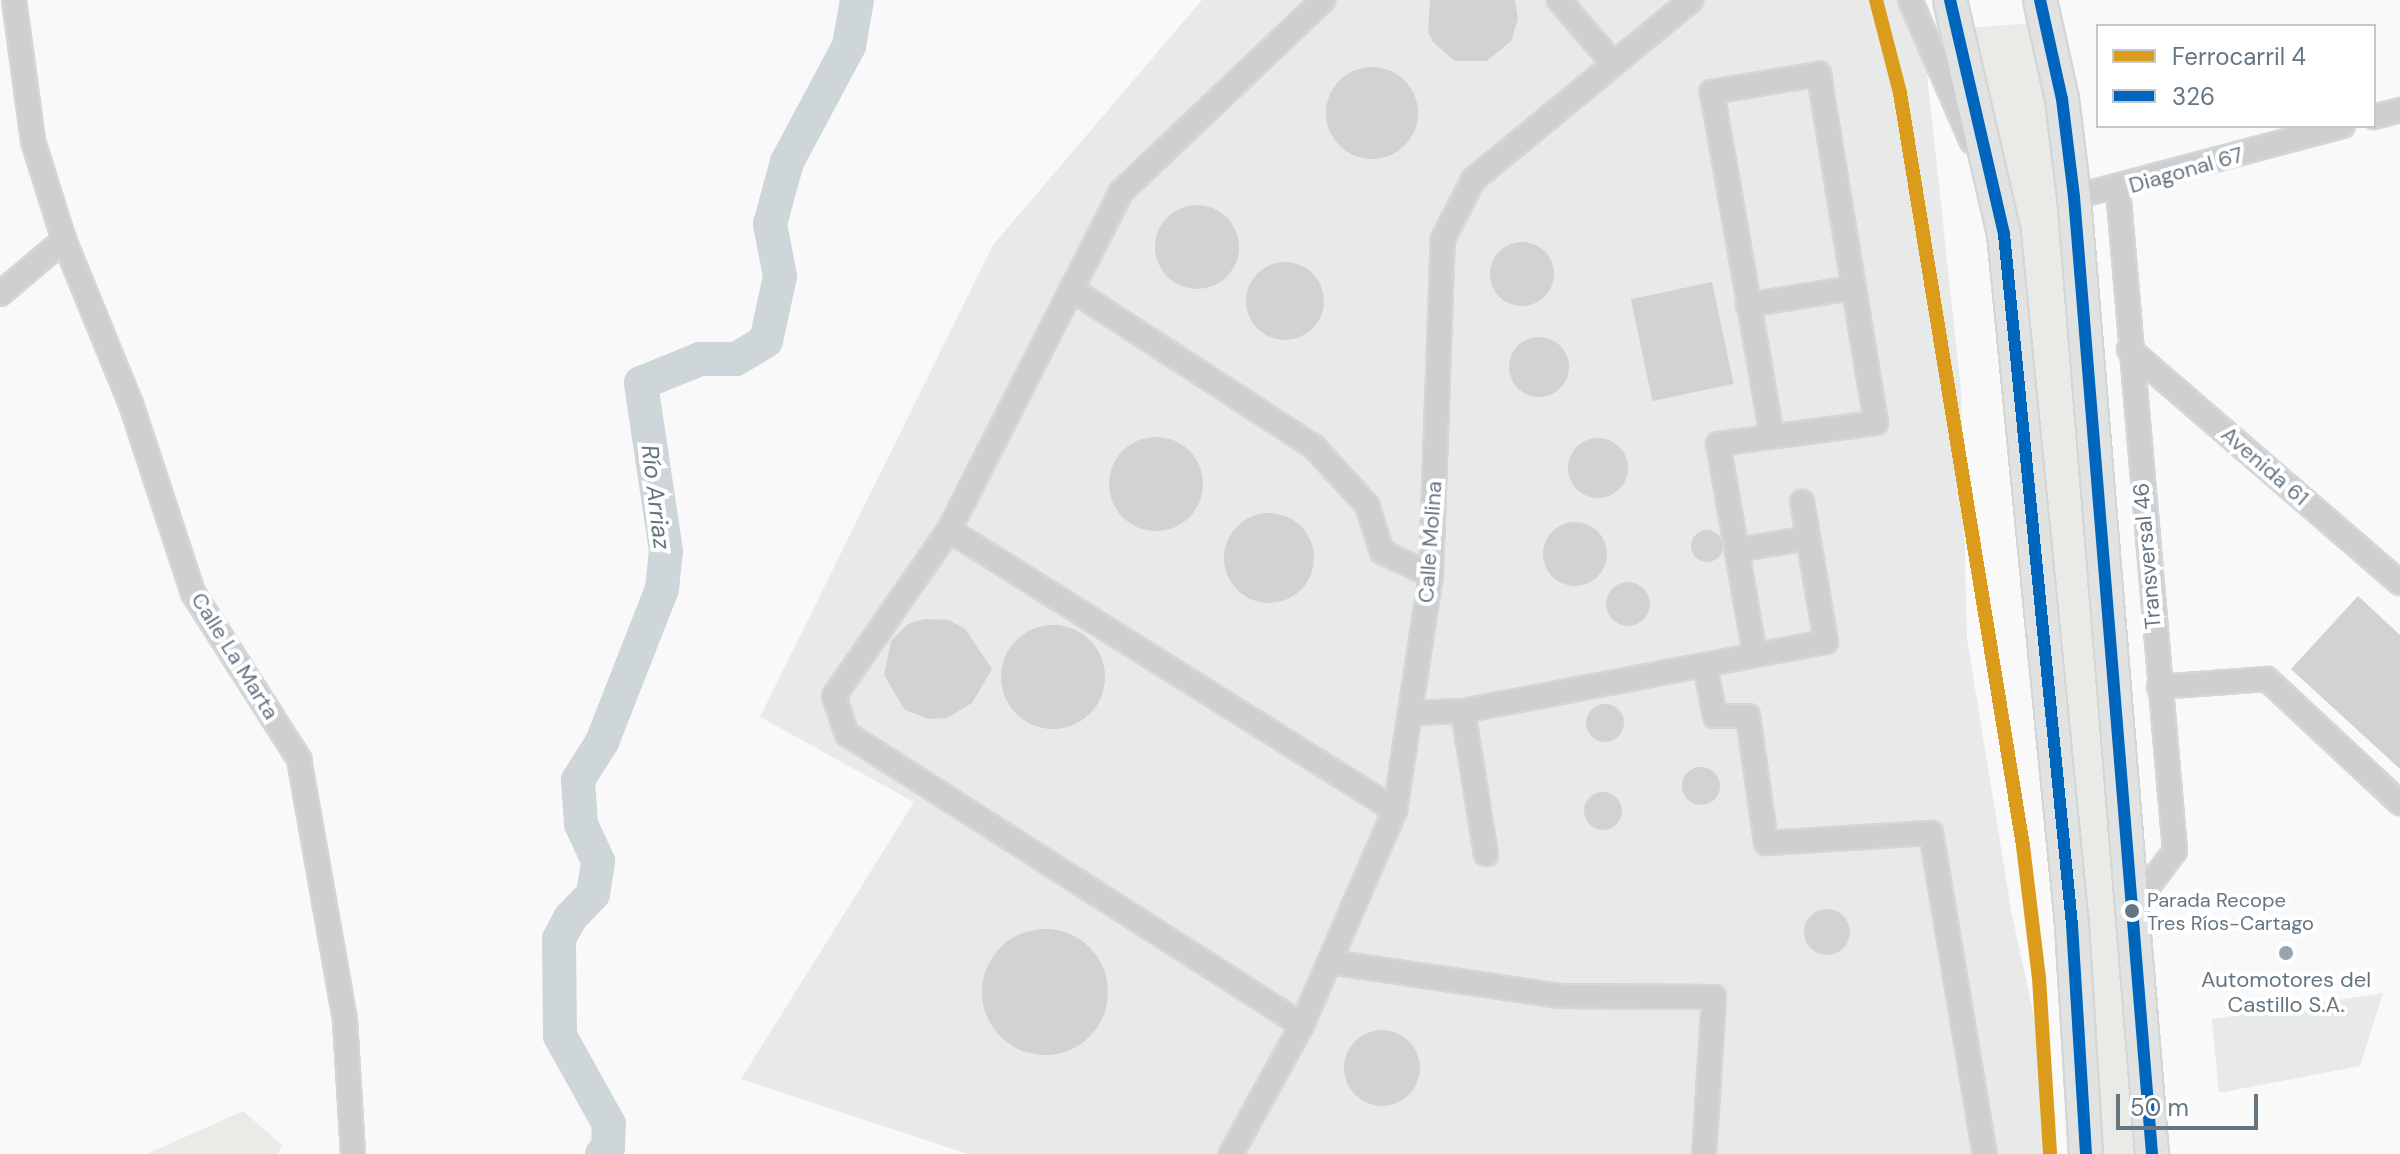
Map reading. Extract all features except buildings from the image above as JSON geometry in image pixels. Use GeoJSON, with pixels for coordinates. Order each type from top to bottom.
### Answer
{"type":"FeatureCollection","features":[{"type":"Feature","properties":{"kind":"highway"},"geometry":{"type":"LineString","coordinates":[[1950,0],[2004,234],[2069,894],[2086,1154]]}},
{"type":"Feature","properties":{"kind":"highway"},"geometry":{"type":"LineString","coordinates":[[2040,0],[2062,99],[2074,197],[2152,1154]]}},
{"type":"Feature","properties":{"kind":"street","name":"Calle La Marta"},"geometry":{"type":"LineString","coordinates":[[14,0],[8,27],[33,141],[64,240],[131,404],[193,593],[299,759],[345,1020],[353,1154]]}},
{"type":"Feature","properties":{"kind":"street"},"geometry":{"type":"LineString","coordinates":[[1302,1025],[847,734],[834,696],[949,530],[1121,192],[1323,0]]}},
{"type":"Feature","properties":{"kind":"street"},"geometry":{"type":"LineString","coordinates":[[1559,0],[1613,63]]}},
{"type":"Feature","properties":{"kind":"street","name":"Calle Molina"},"geometry":{"type":"LineString","coordinates":[[1231,1154],[1302,1025],[1395,810],[1431,575],[1443,239],[1473,180],[1691,0]]}},
{"type":"Feature","properties":{"kind":"street"},"geometry":{"type":"LineString","coordinates":[[1910,0],[1995,195]]}},
{"type":"Feature","properties":{"kind":"street"},"geometry":{"type":"LineString","coordinates":[[1755,655],[1718,444],[1876,423],[1819,74],[1712,92],[1772,436]]}},
{"type":"Feature","properties":{"kind":"street"},"geometry":{"type":"LineString","coordinates":[[2376,116],[2400,110]]}},
{"type":"Feature","properties":{"kind":"street","name":"Diagonal 67"},"geometry":{"type":"LineString","coordinates":[[2074,197],[2118,189],[2336,128]]}},
{"type":"Feature","properties":{"kind":"street","name":"Transversal 46"},"geometry":{"type":"LineString","coordinates":[[2118,189],[2129,349],[2175,851],[2132,908]]}},
{"type":"Feature","properties":{"kind":"street"},"geometry":{"type":"LineString","coordinates":[[0,294],[64,240]]}},
{"type":"Feature","properties":{"kind":"street"},"geometry":{"type":"LineString","coordinates":[[1748,305],[1852,288]]}},
{"type":"Feature","properties":{"kind":"street"},"geometry":{"type":"LineString","coordinates":[[1071,289],[1314,447],[1367,505],[1382,552],[1431,575]]}},
{"type":"Feature","properties":{"kind":"street","name":"Avenida 61"},"geometry":{"type":"LineString","coordinates":[[2129,349],[2400,583]]}},
{"type":"Feature","properties":{"kind":"street"},"geometry":{"type":"LineString","coordinates":[[1410,713],[1463,711],[1826,642],[1802,502]]}},
{"type":"Feature","properties":{"kind":"street"},"geometry":{"type":"LineString","coordinates":[[949,530],[1395,810]]}},
{"type":"Feature","properties":{"kind":"street"},"geometry":{"type":"LineString","coordinates":[[1737,550],[1808,538]]}},
{"type":"Feature","properties":{"kind":"street"},"geometry":{"type":"LineString","coordinates":[[1705,665],[1715,716],[1748,716],[1766,843],[1931,833],[1985,1154]]}},
{"type":"Feature","properties":{"kind":"street"},"geometry":{"type":"LineString","coordinates":[[2159,687],[2267,679],[2400,803]]}},
{"type":"Feature","properties":{"kind":"street"},"geometry":{"type":"LineString","coordinates":[[1463,711],[1486,854]]}},
{"type":"Feature","properties":{"kind":"street"},"geometry":{"type":"LineString","coordinates":[[1330,962],[1560,996],[1714,997],[1704,1154]]}},
{"type":"Feature","properties":{"kind":"shaded area"},"geometry":{"type":"Polygon","coordinates":[[[1202,0],[1919,0],[1961,390],[1967,639],[2012,915],[2056,1118],[2050,1154],[968,1154],[741,1079],[914,802],[760,717],[993,245],[1202,0]]]}},
{"type":"Feature","properties":{"kind":"shaded area"},"geometry":{"type":"Polygon","coordinates":[[[2045,22],[2145,1154],[2082,1154],[2004,234],[1956,29],[2045,22]]]}},
{"type":"Feature","properties":{"kind":"shaded area"},"geometry":{"type":"Polygon","coordinates":[[[2383,993],[2360,1066],[2219,1093],[2212,1019],[2383,993]]]}},
{"type":"Feature","properties":{"kind":"shaded area"},"geometry":{"type":"Polygon","coordinates":[[[243,1111],[282,1145],[278,1154],[147,1154],[243,1111]]]}},
{"type":"Feature","properties":{"kind":"waterway","name":"Río Arriaz"},"geometry":{"type":"LineString","coordinates":[[602,1154],[608,1148],[609,1124],[560,1036],[559,939],[570,918],[593,894],[598,861],[581,824],[578,780],[602,742],[662,589],[666,551],[641,383],[700,359],[736,359],[766,341],[780,276],[770,224],[787,162],[849,46],[857,0]]}},
{"type":"Feature","properties":{"kind":"rail line","name":"4"},"geometry":{"type":"LineString","coordinates":[[1876,0],[1900,93],[2023,846],[2039,978],[2050,1154]]}},
{"type":"Feature","properties":{"kind":"transit line","name":"326"},"geometry":{"type":"LineString","coordinates":[[1950,0],[2004,234],[2072,925],[2086,1154]]}},
{"type":"Feature","properties":{"kind":"transit line","name":"326"},"geometry":{"type":"LineString","coordinates":[[2040,0],[2062,99],[2074,197],[2152,1154]]}},
{"type":"Feature","properties":{"kind":"place","name":"Parada Recope Tres Ríos-Cartago"},"geometry":{"type":"Point","coordinates":[2132,911]}},
{"type":"Feature","properties":{"kind":"place","name":"Automotores del Castillo S.A."},"geometry":{"type":"Point","coordinates":[2286,953]}}]}
